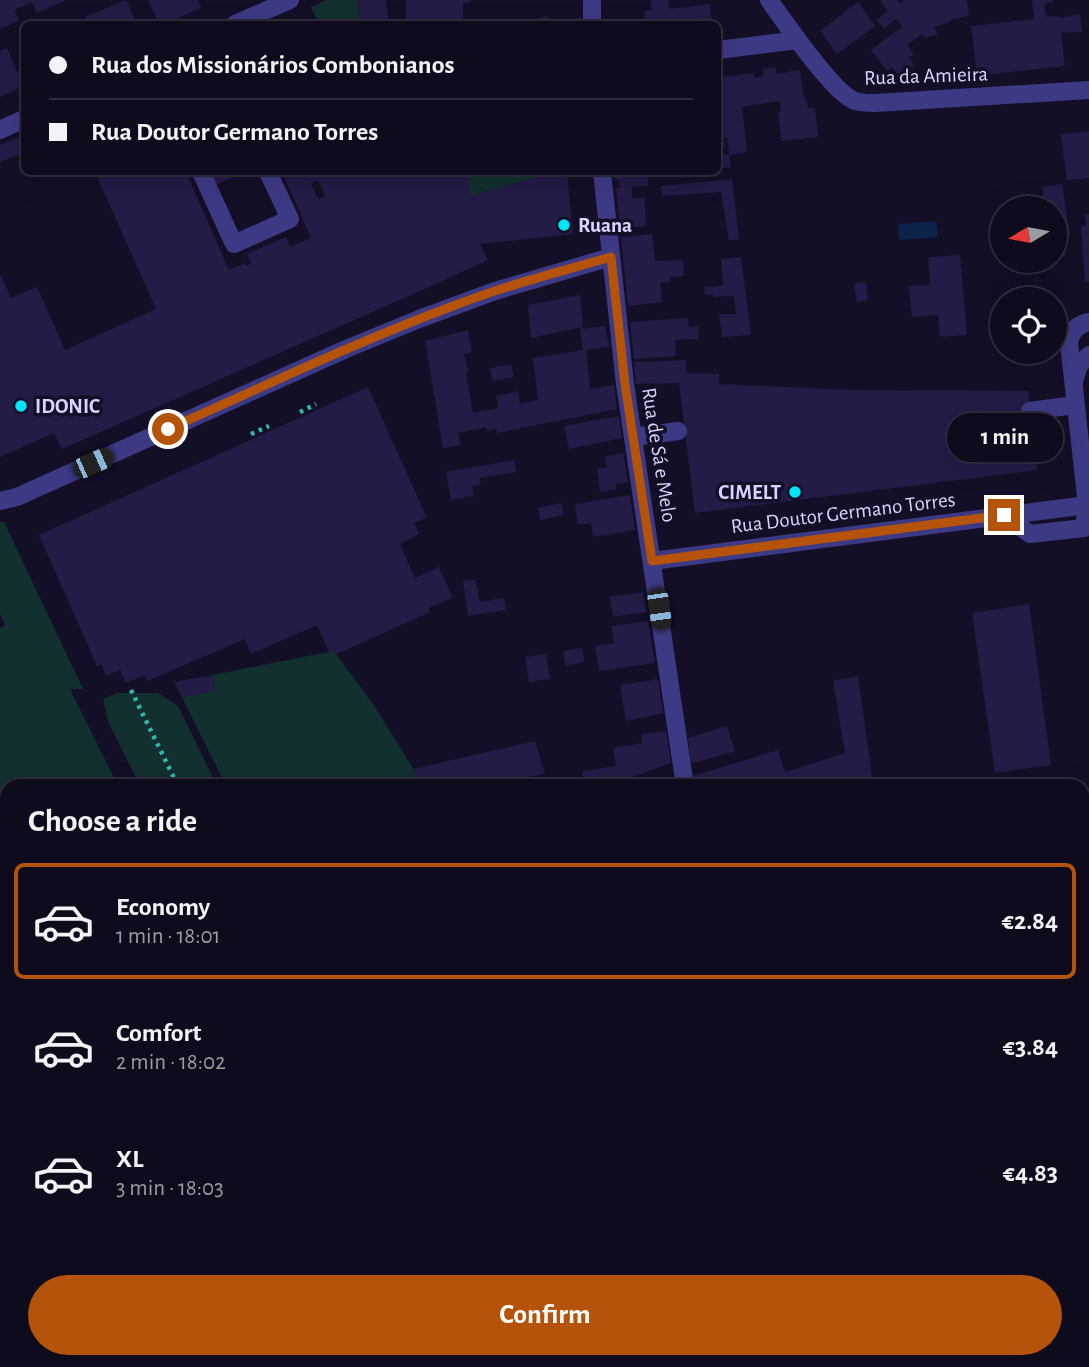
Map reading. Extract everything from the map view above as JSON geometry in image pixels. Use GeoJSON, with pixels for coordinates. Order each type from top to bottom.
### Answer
{"type":"FeatureCollection","features":[{"type":"Feature","properties":{"kind":"street"},"geometry":{"type":"LineString","coordinates":[[242,21],[290,0]]}},
{"type":"Feature","properties":{"kind":"street"},"geometry":{"type":"LineString","coordinates":[[592,0],[592,21]]}},
{"type":"Feature","properties":{"kind":"street","name":"Rua da Amieira"},"geometry":{"type":"LineString","coordinates":[[769,0],[798,40],[841,91],[852,100],[875,103],[1089,90]]}},
{"type":"Feature","properties":{"kind":"street"},"geometry":{"type":"LineString","coordinates":[[721,50],[798,40]]}},
{"type":"Feature","properties":{"kind":"street"},"geometry":{"type":"LineString","coordinates":[[0,130],[21,120]]}},
{"type":"Feature","properties":{"kind":"street"},"geometry":{"type":"LineString","coordinates":[[202,175],[234,244],[290,219],[269,175]]}},
{"type":"Feature","properties":{"kind":"street","name":"Rua de Sá e Melo"},"geometry":{"type":"LineString","coordinates":[[602,175],[625,384],[684,779]]}},
{"type":"Feature","properties":{"kind":"street"},"geometry":{"type":"LineString","coordinates":[[0,501],[17,497],[346,349],[454,305],[611,257]]}},
{"type":"Feature","properties":{"kind":"street","name":"Rua Doutor Germano Torres"},"geometry":{"type":"LineString","coordinates":[[652,561],[1088,505],[1069,348],[1071,337],[1079,326],[1089,322]]}},
{"type":"Feature","properties":{"kind":"street"},"geometry":{"type":"LineString","coordinates":[[1073,385],[1079,365],[1089,355]]}},
{"type":"Feature","properties":{"kind":"street"},"geometry":{"type":"LineString","coordinates":[[1030,411],[1075,405]]}},
{"type":"Feature","properties":{"kind":"street"},"geometry":{"type":"LineString","coordinates":[[633,437],[678,431]]}},
{"type":"Feature","properties":{"kind":"path"},"geometry":{"type":"LineString","coordinates":[[300,412],[316,404]]}},
{"type":"Feature","properties":{"kind":"path"},"geometry":{"type":"LineString","coordinates":[[251,434],[269,426]]}},
{"type":"Feature","properties":{"kind":"path"},"geometry":{"type":"LineString","coordinates":[[131,690],[175,779]]}},
{"type":"Feature","properties":{"kind":"green space"},"geometry":{"type":"Polygon","coordinates":[[[326,0],[358,0],[361,21],[318,21],[311,7],[326,0]]]}},
{"type":"Feature","properties":{"kind":"green space"},"geometry":{"type":"Polygon","coordinates":[[[470,175],[546,175],[470,196],[470,175]]]}},
{"type":"Feature","properties":{"kind":"green space"},"geometry":{"type":"Polygon","coordinates":[[[0,522],[4,522],[83,689],[70,689],[115,779],[0,779],[0,628],[5,625],[0,613],[0,522]]]}},
{"type":"Feature","properties":{"kind":"green space"},"geometry":{"type":"Polygon","coordinates":[[[334,651],[375,707],[420,779],[223,779],[182,697],[215,691],[212,675],[334,651]]]}},
{"type":"Feature","properties":{"kind":"green space"},"geometry":{"type":"Polygon","coordinates":[[[117,693],[158,693],[178,706],[214,779],[137,779],[108,721],[103,699],[117,693]]]}},
{"type":"Feature","properties":{"kind":"water"},"geometry":{"type":"Polygon","coordinates":[[[936,221],[938,237],[899,240],[898,224],[936,221]]]}},
{"type":"Feature","properties":{"kind":"building"},"geometry":{"type":"Polygon","coordinates":[[[0,0],[67,0],[37,13],[32,2],[14,10],[19,21],[0,29],[0,0]]]}},
{"type":"Feature","properties":{"kind":"building"},"geometry":{"type":"Polygon","coordinates":[[[126,0],[136,21],[87,21],[85,17],[126,0]]]}},
{"type":"Feature","properties":{"kind":"building"},"geometry":{"type":"Polygon","coordinates":[[[148,0],[198,0],[201,8],[172,21],[158,21],[148,0]]]}},
{"type":"Feature","properties":{"kind":"building"},"geometry":{"type":"Polygon","coordinates":[[[358,0],[386,0],[389,21],[361,21],[358,0]]]}},
{"type":"Feature","properties":{"kind":"building"},"geometry":{"type":"Polygon","coordinates":[[[406,0],[471,0],[463,3],[463,21],[406,21],[406,0]]]}},
{"type":"Feature","properties":{"kind":"building"},"geometry":{"type":"Polygon","coordinates":[[[651,0],[668,0],[669,9],[710,4],[712,21],[645,21],[644,11],[651,10],[651,0]]]}},
{"type":"Feature","properties":{"kind":"building"},"geometry":{"type":"Polygon","coordinates":[[[880,0],[897,0],[900,3],[905,0],[967,0],[969,16],[949,20],[950,22],[934,27],[937,34],[925,38],[922,34],[907,45],[914,54],[909,58],[914,65],[899,76],[892,67],[887,71],[871,50],[902,27],[896,19],[884,29],[877,20],[888,11],[880,0]]]}},
{"type":"Feature","properties":{"kind":"building"},"geometry":{"type":"Polygon","coordinates":[[[1032,0],[1053,0],[1044,4],[1046,17],[1060,18],[1080,14],[1082,32],[1061,33],[1065,66],[977,76],[971,26],[1034,19],[1032,0]]]}},
{"type":"Feature","properties":{"kind":"building"},"geometry":{"type":"Polygon","coordinates":[[[858,2],[875,26],[837,54],[820,31],[858,2]]]}},
{"type":"Feature","properties":{"kind":"building"},"geometry":{"type":"Polygon","coordinates":[[[547,16],[549,21],[530,21],[547,16]]]}},
{"type":"Feature","properties":{"kind":"building"},"geometry":{"type":"Polygon","coordinates":[[[7,48],[21,79],[21,87],[0,97],[0,51],[7,48]]]}},
{"type":"Feature","properties":{"kind":"building"},"geometry":{"type":"Polygon","coordinates":[[[776,67],[776,74],[800,70],[804,98],[808,108],[815,108],[818,137],[781,141],[779,101],[742,107],[747,152],[729,155],[731,167],[721,169],[721,155],[729,154],[727,138],[724,138],[725,148],[721,149],[721,77],[754,73],[755,78],[764,76],[763,69],[776,67]]]}},
{"type":"Feature","properties":{"kind":"building"},"geometry":{"type":"Polygon","coordinates":[[[1089,131],[1089,178],[1067,180],[1061,134],[1089,131]]]}},
{"type":"Feature","properties":{"kind":"building"},"geometry":{"type":"Polygon","coordinates":[[[19,137],[21,153],[0,162],[0,145],[19,137]]]}},
{"type":"Feature","properties":{"kind":"building"},"geometry":{"type":"Polygon","coordinates":[[[96,175],[187,175],[229,270],[245,263],[246,266],[251,264],[247,254],[286,237],[290,247],[311,238],[283,175],[470,175],[470,196],[546,175],[567,175],[573,234],[480,244],[488,260],[420,291],[62,449],[54,433],[0,457],[0,274],[11,298],[37,287],[65,350],[156,309],[96,175]],[[318,180],[311,183],[318,199],[325,196],[318,180]]]}},
{"type":"Feature","properties":{"kind":"building"},"geometry":{"type":"Polygon","coordinates":[[[211,175],[238,175],[216,185],[211,175]]]}},
{"type":"Feature","properties":{"kind":"building"},"geometry":{"type":"Polygon","coordinates":[[[614,175],[649,175],[648,186],[632,187],[632,198],[645,197],[646,226],[620,229],[616,188],[620,188],[619,180],[615,180],[614,175]]]}},
{"type":"Feature","properties":{"kind":"building"},"geometry":{"type":"Polygon","coordinates":[[[732,179],[739,239],[729,240],[721,192],[662,196],[661,186],[732,179]]]}},
{"type":"Feature","properties":{"kind":"building"},"geometry":{"type":"Polygon","coordinates":[[[1062,184],[1064,196],[1043,196],[1042,187],[1062,184]]]}},
{"type":"Feature","properties":{"kind":"building"},"geometry":{"type":"Polygon","coordinates":[[[1085,214],[1089,214],[1089,282],[1085,282],[1081,226],[1086,226],[1085,214]]]}},
{"type":"Feature","properties":{"kind":"building"},"geometry":{"type":"Polygon","coordinates":[[[652,234],[655,261],[683,260],[684,276],[670,277],[671,282],[660,283],[662,302],[628,306],[621,237],[652,234]]]}},
{"type":"Feature","properties":{"kind":"building"},"geometry":{"type":"Polygon","coordinates":[[[960,255],[967,335],[940,337],[938,315],[912,317],[909,286],[930,285],[928,257],[960,255]]]}},
{"type":"Feature","properties":{"kind":"building"},"geometry":{"type":"Polygon","coordinates":[[[741,257],[751,335],[722,337],[719,314],[736,314],[734,296],[705,295],[704,287],[723,285],[721,259],[741,257]]]}},
{"type":"Feature","properties":{"kind":"building"},"geometry":{"type":"Polygon","coordinates":[[[866,282],[868,300],[857,302],[854,284],[866,282]]]}},
{"type":"Feature","properties":{"kind":"building"},"geometry":{"type":"Polygon","coordinates":[[[580,295],[583,327],[531,338],[528,305],[580,295]]]}},
{"type":"Feature","properties":{"kind":"building"},"geometry":{"type":"Polygon","coordinates":[[[688,318],[689,327],[698,326],[699,339],[675,340],[676,356],[634,359],[630,322],[688,318]]]}},
{"type":"Feature","properties":{"kind":"building"},"geometry":{"type":"Polygon","coordinates":[[[605,326],[609,347],[586,350],[590,389],[614,385],[617,409],[497,433],[496,429],[487,431],[486,427],[458,433],[461,445],[443,448],[425,341],[468,330],[472,352],[464,354],[473,413],[498,408],[496,396],[518,391],[520,404],[538,400],[533,358],[583,350],[580,329],[605,326]]]}},
{"type":"Feature","properties":{"kind":"building"},"geometry":{"type":"Polygon","coordinates":[[[686,360],[686,373],[719,374],[719,384],[854,390],[1028,391],[1037,470],[695,513],[679,383],[636,384],[634,362],[686,360]]]}},
{"type":"Feature","properties":{"kind":"building"},"geometry":{"type":"Polygon","coordinates":[[[511,364],[514,377],[493,381],[490,368],[511,364]]]}},
{"type":"Feature","properties":{"kind":"building"},"geometry":{"type":"Polygon","coordinates":[[[368,387],[427,518],[414,523],[419,534],[400,544],[415,578],[439,567],[453,598],[428,608],[430,612],[337,654],[334,651],[329,652],[317,625],[251,654],[245,639],[147,681],[144,675],[126,683],[120,670],[106,676],[101,664],[97,666],[39,535],[368,387]]]}},
{"type":"Feature","properties":{"kind":"building"},"geometry":{"type":"Polygon","coordinates":[[[619,416],[622,438],[569,449],[564,426],[619,416]]]}},
{"type":"Feature","properties":{"kind":"building"},"geometry":{"type":"Polygon","coordinates":[[[623,453],[628,482],[616,484],[616,489],[600,492],[597,469],[607,467],[605,457],[623,453]]]}},
{"type":"Feature","properties":{"kind":"building"},"geometry":{"type":"Polygon","coordinates":[[[514,460],[516,472],[480,478],[481,484],[472,486],[474,496],[451,500],[446,472],[514,460]]]}},
{"type":"Feature","properties":{"kind":"building"},"geometry":{"type":"Polygon","coordinates":[[[630,495],[635,530],[593,537],[591,523],[578,525],[575,504],[630,495]]]}},
{"type":"Feature","properties":{"kind":"building"},"geometry":{"type":"Polygon","coordinates":[[[561,503],[564,515],[540,520],[538,508],[561,503]]]}},
{"type":"Feature","properties":{"kind":"building"},"geometry":{"type":"Polygon","coordinates":[[[475,579],[480,602],[504,598],[506,610],[468,616],[463,581],[475,579]]]}},
{"type":"Feature","properties":{"kind":"building"},"geometry":{"type":"Polygon","coordinates":[[[643,592],[647,612],[613,617],[610,597],[643,592]]]}},
{"type":"Feature","properties":{"kind":"building"},"geometry":{"type":"Polygon","coordinates":[[[1029,604],[1051,765],[995,773],[972,613],[1029,604]]]}},
{"type":"Feature","properties":{"kind":"building"},"geometry":{"type":"Polygon","coordinates":[[[648,621],[655,663],[599,671],[595,646],[614,643],[611,626],[648,621]]]}},
{"type":"Feature","properties":{"kind":"building"},"geometry":{"type":"Polygon","coordinates":[[[582,648],[584,662],[565,666],[563,651],[582,648]]]}},
{"type":"Feature","properties":{"kind":"building"},"geometry":{"type":"Polygon","coordinates":[[[546,654],[550,679],[529,682],[525,657],[546,654]]]}},
{"type":"Feature","properties":{"kind":"building"},"geometry":{"type":"Polygon","coordinates":[[[212,675],[215,691],[182,697],[174,682],[212,675]]]}},
{"type":"Feature","properties":{"kind":"building"},"geometry":{"type":"Polygon","coordinates":[[[858,676],[872,779],[694,779],[693,776],[778,750],[785,772],[845,753],[833,681],[858,676]]]}},
{"type":"Feature","properties":{"kind":"building"},"geometry":{"type":"Polygon","coordinates":[[[658,679],[663,713],[626,721],[620,685],[658,679]]]}},
{"type":"Feature","properties":{"kind":"building"},"geometry":{"type":"Polygon","coordinates":[[[727,726],[735,751],[691,764],[688,738],[727,726]]]}},
{"type":"Feature","properties":{"kind":"building"},"geometry":{"type":"Polygon","coordinates":[[[666,731],[671,763],[626,779],[584,779],[582,771],[616,766],[613,748],[642,743],[641,734],[666,731]]]}},
{"type":"Feature","properties":{"kind":"building"},"geometry":{"type":"Polygon","coordinates":[[[535,741],[545,773],[524,779],[419,779],[413,769],[535,741]]]}},
{"type":"Feature","properties":{"kind":"place","name":"Ruana"},"geometry":{"type":"Point","coordinates":[564,225]}},
{"type":"Feature","properties":{"kind":"place","name":"IDONIC"},"geometry":{"type":"Point","coordinates":[21,406]}},
{"type":"Feature","properties":{"kind":"place","name":"CIMELT"},"geometry":{"type":"Point","coordinates":[795,492]}},
{"type":"Feature","properties":{"kind":"route"},"geometry":{"type":"LineString","coordinates":[[168,429],[346,349],[454,305],[611,257],[625,384],[652,561],[1004,515]]}}]}
